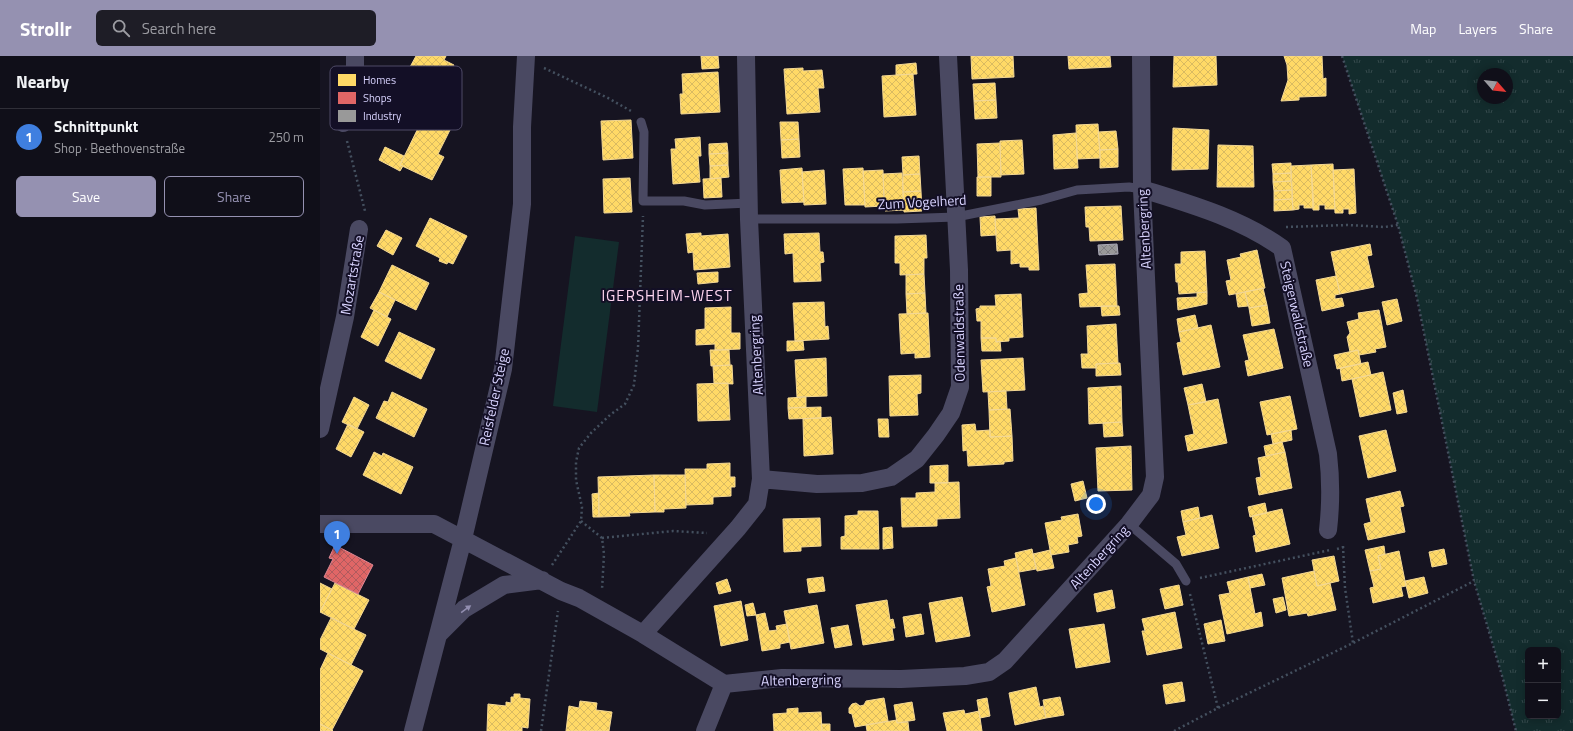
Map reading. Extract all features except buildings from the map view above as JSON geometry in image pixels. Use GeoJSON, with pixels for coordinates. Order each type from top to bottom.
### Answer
{"type":"FeatureCollection","features":[{"type":"Feature","properties":{"kind":"street","name":"Altenbergring"},"geometry":{"type":"LineString","coordinates":[[643,634],[757,504],[761,479],[749,211],[746,56]]}},
{"type":"Feature","properties":{"kind":"street","name":"Odenwaldstraße"},"geometry":{"type":"LineString","coordinates":[[761,479],[816,484],[862,482],[890,477],[917,459],[951,413],[960,387],[959,270],[948,56]]}},
{"type":"Feature","properties":{"kind":"street","name":"Altenbergring"},"geometry":{"type":"LineString","coordinates":[[724,684],[782,678],[901,679],[965,676],[989,672],[1005,661],[1129,524],[1151,495],[1155,476],[1142,189],[1141,56]]}},
{"type":"Feature","properties":{"kind":"street","name":"Reisfelder Steige"},"geometry":{"type":"LineString","coordinates":[[413,731],[463,539],[503,369],[522,204],[522,127],[526,58]]}},
{"type":"Feature","properties":{"kind":"street","name":"Steigerwaldstraße"},"geometry":{"type":"LineString","coordinates":[[1142,189],[1203,208],[1267,238],[1282,248],[1328,454],[1331,476],[1331,504],[1328,530]]}},
{"type":"Feature","properties":{"kind":"street","name":"Mozartstraße"},"geometry":{"type":"LineString","coordinates":[[320,429],[345,317],[359,229]]}},
{"type":"Feature","properties":{"kind":"street"},"geometry":{"type":"LineString","coordinates":[[320,524],[434,524],[561,591],[579,598],[643,634],[724,684],[705,731]]}},
{"type":"Feature","properties":{"kind":"street"},"geometry":{"type":"LineString","coordinates":[[438,635],[464,609],[504,585],[542,580]]}},
{"type":"Feature","properties":{"kind":"lane"},"geometry":{"type":"LineString","coordinates":[[641,122],[644,132],[643,201]]}},
{"type":"Feature","properties":{"kind":"lane","name":"Zum Vogelherd"},"geometry":{"type":"LineString","coordinates":[[643,201],[684,200],[706,205],[749,211],[897,220],[956,217],[1041,200],[1077,190],[1129,187],[1142,189]]}},
{"type":"Feature","properties":{"kind":"lane"},"geometry":{"type":"LineString","coordinates":[[1129,524],[1176,564],[1186,581]]}},
{"type":"Feature","properties":{"kind":"path"},"geometry":{"type":"LineString","coordinates":[[1342,56],[1398,224],[1417,298],[1474,581],[1503,680],[1516,731]]}},
{"type":"Feature","properties":{"kind":"path"},"geometry":{"type":"LineString","coordinates":[[526,58],[574,84],[608,98],[631,111],[641,122]]}},
{"type":"Feature","properties":{"kind":"path","name":"Mozartstraße"},"geometry":{"type":"LineString","coordinates":[[344,130],[368,219],[359,229]]}},
{"type":"Feature","properties":{"kind":"path"},"geometry":{"type":"LineString","coordinates":[[542,580],[581,520],[582,507],[576,480],[576,462],[579,448],[591,433],[610,415],[625,404],[634,385],[638,348],[643,201]]}},
{"type":"Feature","properties":{"kind":"path"},"geometry":{"type":"LineString","coordinates":[[1267,238],[1276,228],[1347,225],[1385,227],[1398,224]]}},
{"type":"Feature","properties":{"kind":"path"},"geometry":{"type":"LineString","coordinates":[[581,520],[602,538],[604,554],[600,611]]}},
{"type":"Feature","properties":{"kind":"path"},"geometry":{"type":"LineString","coordinates":[[1328,530],[1344,547],[1345,588],[1353,643]]}},
{"type":"Feature","properties":{"kind":"path"},"geometry":{"type":"LineString","coordinates":[[602,538],[673,531],[708,533],[729,537]]}},
{"type":"Feature","properties":{"kind":"path"},"geometry":{"type":"LineString","coordinates":[[1218,708],[1186,581],[1344,547]]}},
{"type":"Feature","properties":{"kind":"path"},"geometry":{"type":"LineString","coordinates":[[1174,731],[1218,708],[1353,643],[1474,581]]}},
{"type":"Feature","properties":{"kind":"path"},"geometry":{"type":"LineString","coordinates":[[541,731],[561,591]]}},
{"type":"Feature","properties":{"kind":"green space"},"geometry":{"type":"Polygon","coordinates":[[[1342,56],[1573,56],[1573,731],[1516,731],[1503,679],[1474,581],[1417,298],[1398,225],[1342,56]]]}},
{"type":"Feature","properties":{"kind":"green space"},"geometry":{"type":"Polygon","coordinates":[[[575,236],[619,242],[597,412],[553,406],[575,236]]]}},
{"type":"Feature","properties":{"kind":"place","name":"Schnittpunkt"},"geometry":{"type":"Point","coordinates":[337,554]}},
{"type":"Feature","properties":{"kind":"district","name":"IGERSHEIM-WEST"},"geometry":{"type":"Point","coordinates":[667,296]}}]}
